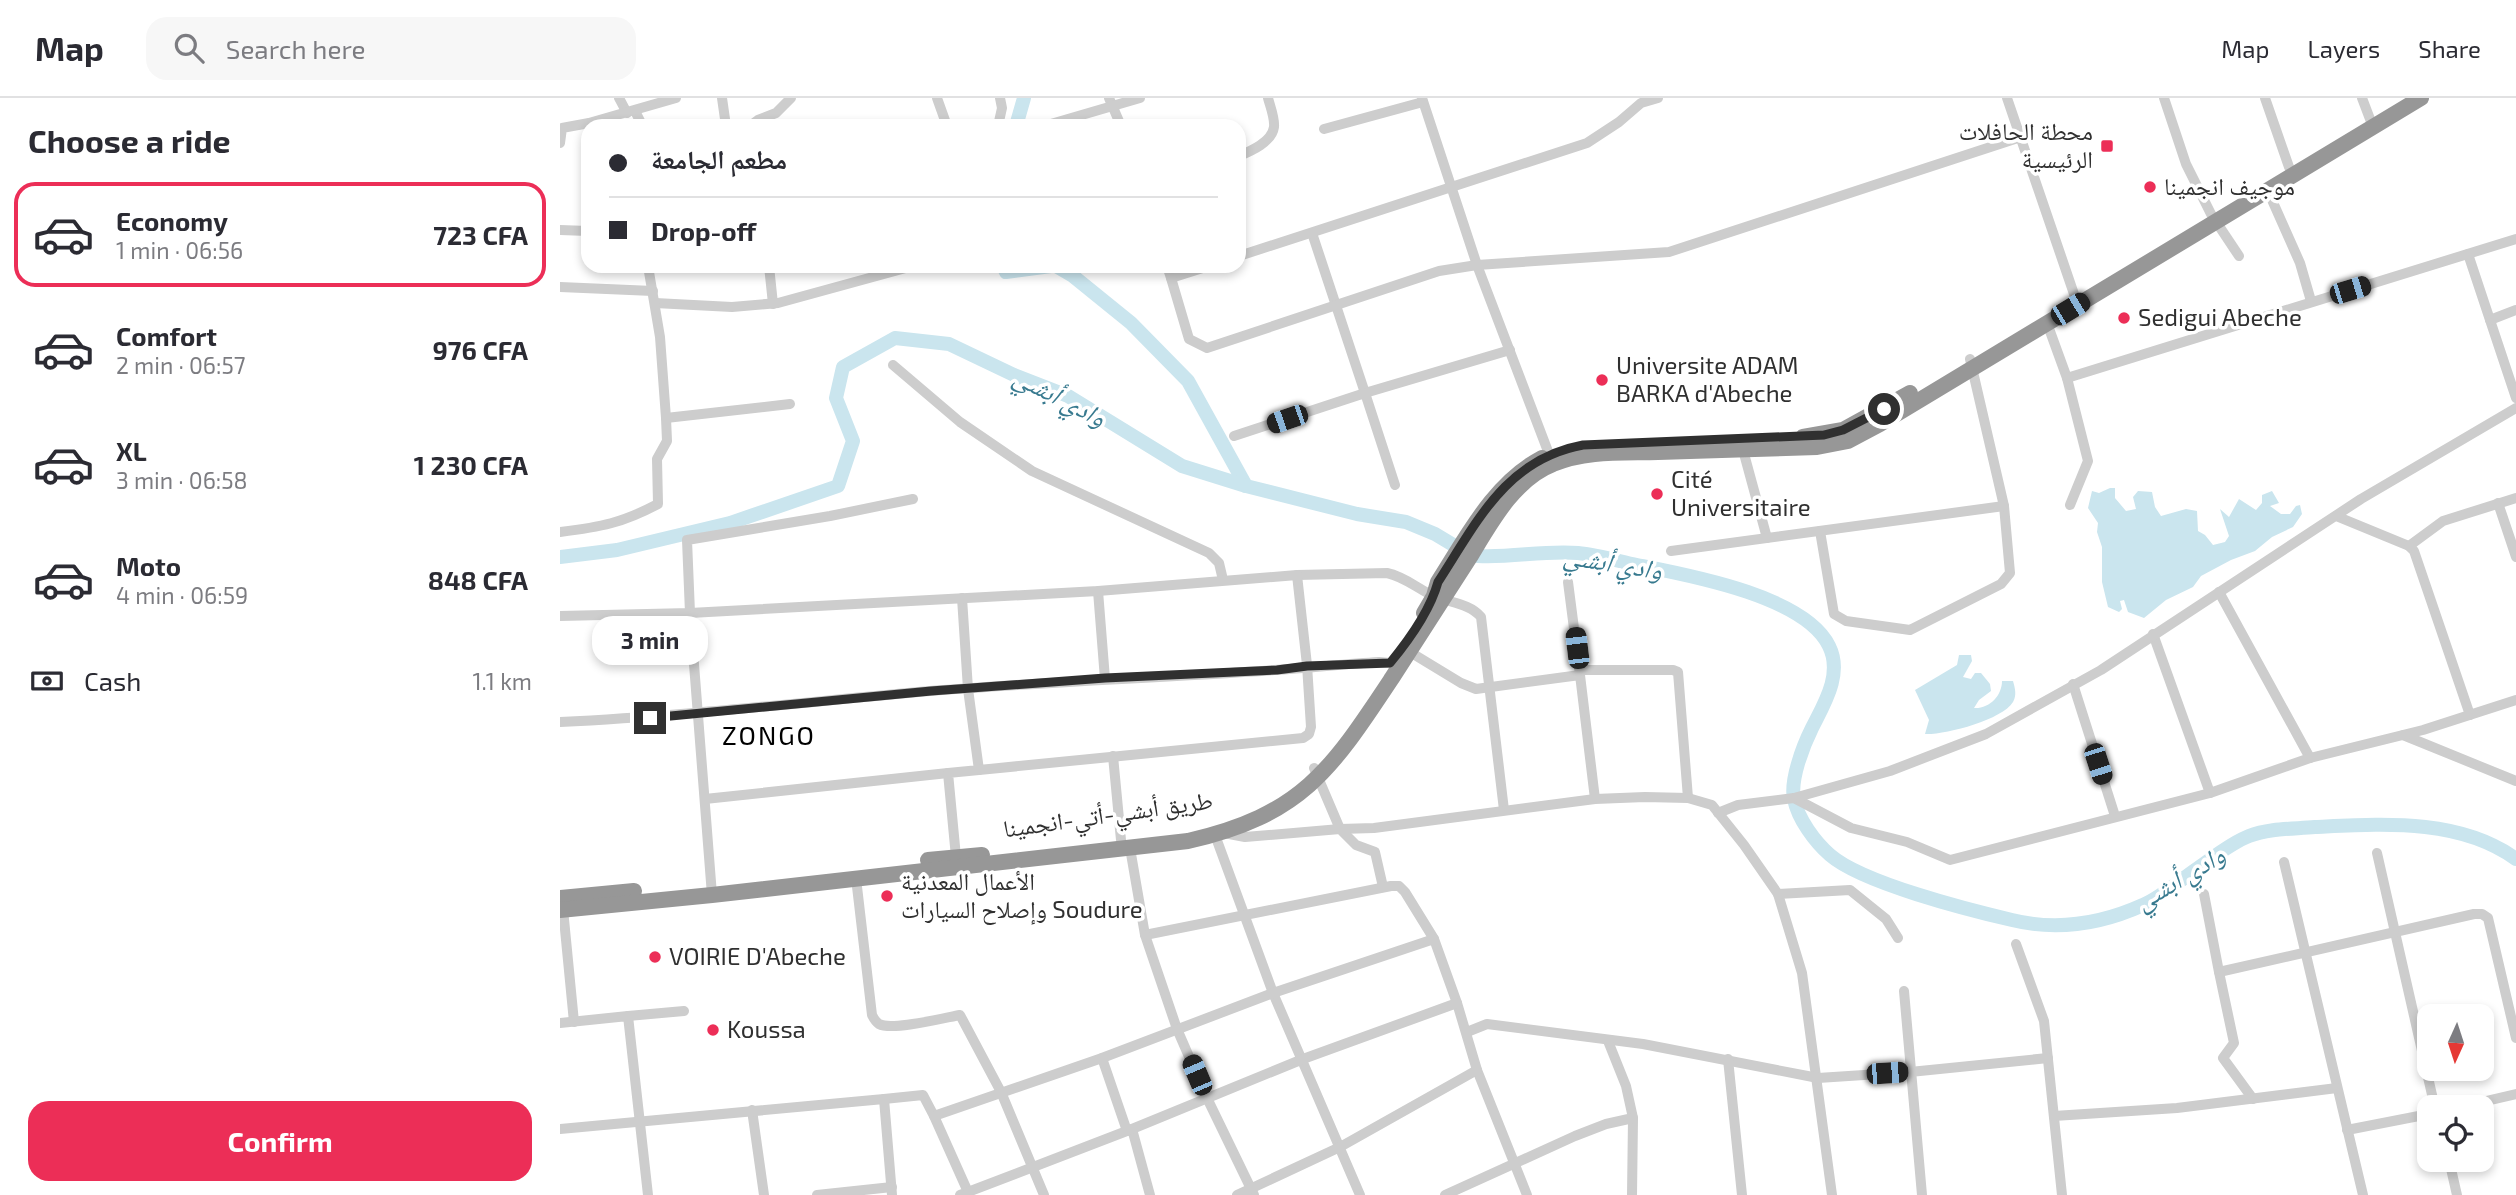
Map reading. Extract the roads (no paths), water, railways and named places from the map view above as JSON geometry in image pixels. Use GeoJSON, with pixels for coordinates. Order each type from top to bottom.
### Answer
{"type":"FeatureCollection","features":[{"type":"Feature","properties":{"kind":"highway"},"geometry":{"type":"LineString","coordinates":[[2213,218],[2268,191],[2371,123],[2401,98]]}},
{"type":"Feature","properties":{"kind":"highway"},"geometry":{"type":"LineString","coordinates":[[1972,363],[2047,323],[2289,167],[2421,98]]}},
{"type":"Feature","properties":{"kind":"highway"},"geometry":{"type":"LineString","coordinates":[[561,906],[649,895],[856,878],[1125,844],[1188,841],[1220,834],[1289,802],[1350,740],[1394,665],[1515,476],[1549,454],[1583,445],[1741,444],[1817,447],[1848,441],[1880,424],[2075,297],[2135,266]]}},
{"type":"Feature","properties":{"kind":"highway"},"geometry":{"type":"LineString","coordinates":[[1489,515],[1542,469],[1575,457],[1741,444]]}},
{"type":"Feature","properties":{"kind":"highway","name":"طريق أبشي-أتي-انجمينا"},"geometry":{"type":"LineString","coordinates":[[1125,844],[1225,822],[1256,808],[1316,773]]}},
{"type":"Feature","properties":{"kind":"highway","name":"طريق أبشي-أتي-انجمينا"},"geometry":{"type":"LineString","coordinates":[[712,890],[956,857],[1000,858]]}},
{"type":"Feature","properties":{"kind":"street"},"geometry":{"type":"LineString","coordinates":[[619,98],[637,119]]}},
{"type":"Feature","properties":{"kind":"street"},"geometry":{"type":"LineString","coordinates":[[586,119],[631,112],[676,98]]}},
{"type":"Feature","properties":{"kind":"street"},"geometry":{"type":"LineString","coordinates":[[722,98],[725,119]]}},
{"type":"Feature","properties":{"kind":"street"},"geometry":{"type":"LineString","coordinates":[[764,119],[776,113],[791,98]]}},
{"type":"Feature","properties":{"kind":"street"},"geometry":{"type":"LineString","coordinates":[[937,98],[944,119]]}},
{"type":"Feature","properties":{"kind":"street"},"geometry":{"type":"LineString","coordinates":[[999,98],[1002,108],[1000,119]]}},
{"type":"Feature","properties":{"kind":"street"},"geometry":{"type":"LineString","coordinates":[[1064,119],[1111,102],[1140,98]]}},
{"type":"Feature","properties":{"kind":"street"},"geometry":{"type":"LineString","coordinates":[[1246,152],[1261,145],[1271,135],[1274,126],[1268,98]]}},
{"type":"Feature","properties":{"kind":"street"},"geometry":{"type":"LineString","coordinates":[[1246,254],[1587,143],[1619,122],[1641,103],[1658,98]]}},
{"type":"Feature","properties":{"kind":"street"},"geometry":{"type":"LineString","coordinates":[[2007,98],[2075,297]]}},
{"type":"Feature","properties":{"kind":"street"},"geometry":{"type":"LineString","coordinates":[[2164,98],[2186,164],[2213,218],[2239,256]]}},
{"type":"Feature","properties":{"kind":"street"},"geometry":{"type":"LineString","coordinates":[[2265,98],[2289,167]]}},
{"type":"Feature","properties":{"kind":"street"},"geometry":{"type":"LineString","coordinates":[[2362,98],[2371,123]]}},
{"type":"Feature","properties":{"kind":"street"},"geometry":{"type":"LineString","coordinates":[[1324,129],[1422,100],[1477,265],[1549,454]]}},
{"type":"Feature","properties":{"kind":"street"},"geometry":{"type":"LineString","coordinates":[[1111,102],[1118,119]]}},
{"type":"Feature","properties":{"kind":"street"},"geometry":{"type":"LineString","coordinates":[[560,143],[561,123],[581,120]]}},
{"type":"Feature","properties":{"kind":"street"},"geometry":{"type":"LineString","coordinates":[[1169,273],[1189,339],[1207,348],[1439,271],[1477,265],[1669,252],[2021,137]]}},
{"type":"Feature","properties":{"kind":"street"},"geometry":{"type":"LineString","coordinates":[[2268,191],[2300,263],[2311,301]]}},
{"type":"Feature","properties":{"kind":"street"},"geometry":{"type":"LineString","coordinates":[[560,230],[581,231]]}},
{"type":"Feature","properties":{"kind":"street"},"geometry":{"type":"LineString","coordinates":[[1312,233],[1395,485]]}},
{"type":"Feature","properties":{"kind":"street"},"geometry":{"type":"LineString","coordinates":[[2067,378],[2516,239]]}},
{"type":"Feature","properties":{"kind":"street"},"geometry":{"type":"LineString","coordinates":[[2468,254],[2516,398]]}},
{"type":"Feature","properties":{"kind":"street"},"geometry":{"type":"LineString","coordinates":[[560,532],[626,520],[658,504],[657,460],[667,441],[660,337],[649,273]]}},
{"type":"Feature","properties":{"kind":"street"},"geometry":{"type":"LineString","coordinates":[[770,273],[773,304]]}},
{"type":"Feature","properties":{"kind":"street"},"geometry":{"type":"LineString","coordinates":[[655,303],[732,307],[773,304],[887,273]]}},
{"type":"Feature","properties":{"kind":"street"},"geometry":{"type":"LineString","coordinates":[[1171,278],[1187,273]]}},
{"type":"Feature","properties":{"kind":"street"},"geometry":{"type":"LineString","coordinates":[[560,287],[653,290]]}},
{"type":"Feature","properties":{"kind":"street"},"geometry":{"type":"LineString","coordinates":[[2490,320],[2516,310]]}},
{"type":"Feature","properties":{"kind":"street"},"geometry":{"type":"LineString","coordinates":[[2047,323],[2067,378],[2088,461],[2070,505]]}},
{"type":"Feature","properties":{"kind":"street"},"geometry":{"type":"LineString","coordinates":[[1234,436],[1510,350]]}},
{"type":"Feature","properties":{"kind":"street"},"geometry":{"type":"LineString","coordinates":[[1820,531],[1834,614],[1846,621],[1910,630],[1918,628],[2007,579],[2010,573],[2004,506],[1972,363]]}},
{"type":"Feature","properties":{"kind":"street"},"geometry":{"type":"LineString","coordinates":[[893,365],[960,422],[1032,471],[1209,553],[1219,563],[1223,580]]}},
{"type":"Feature","properties":{"kind":"street"},"geometry":{"type":"LineString","coordinates":[[666,418],[790,404]]}},
{"type":"Feature","properties":{"kind":"street"},"geometry":{"type":"LineString","coordinates":[[1718,813],[1738,805],[1794,798],[1890,771],[1986,734],[2101,670],[2336,516],[2516,408]]}},
{"type":"Feature","properties":{"kind":"street"},"geometry":{"type":"LineString","coordinates":[[1741,444],[1767,538]]}},
{"type":"Feature","properties":{"kind":"street"},"geometry":{"type":"LineString","coordinates":[[2409,546],[2443,521],[2516,498]]}},
{"type":"Feature","properties":{"kind":"street"},"geometry":{"type":"LineString","coordinates":[[712,890],[690,613],[687,540],[914,499]]}},
{"type":"Feature","properties":{"kind":"street"},"geometry":{"type":"LineString","coordinates":[[2498,503],[2516,556]]}},
{"type":"Feature","properties":{"kind":"street"},"geometry":{"type":"LineString","coordinates":[[1671,551],[2004,506]]}},
{"type":"Feature","properties":{"kind":"street"},"geometry":{"type":"LineString","coordinates":[[2336,516],[2409,546],[2414,551],[2470,715]]}},
{"type":"Feature","properties":{"kind":"street"},"geometry":{"type":"LineString","coordinates":[[560,616],[690,613],[1098,591],[1297,575],[1387,573],[1442,592],[1475,610],[1481,617],[1504,810]]}},
{"type":"Feature","properties":{"kind":"street"},"geometry":{"type":"LineString","coordinates":[[705,799],[1303,738],[1309,734],[1311,727],[1297,575]]}},
{"type":"Feature","properties":{"kind":"street"},"geometry":{"type":"LineString","coordinates":[[1568,582],[1595,799]]}},
{"type":"Feature","properties":{"kind":"street"},"geometry":{"type":"LineString","coordinates":[[1098,591],[1105,678]]}},
{"type":"Feature","properties":{"kind":"street"},"geometry":{"type":"LineString","coordinates":[[2219,593],[2310,758]]}},
{"type":"Feature","properties":{"kind":"street"},"geometry":{"type":"LineString","coordinates":[[962,598],[968,689],[979,770]]}},
{"type":"Feature","properties":{"kind":"street"},"geometry":{"type":"LineString","coordinates":[[2153,634],[2210,793]]}},
{"type":"Feature","properties":{"kind":"street"},"geometry":{"type":"LineString","coordinates":[[1406,650],[1476,689],[1580,672],[1678,672],[1688,798]]}},
{"type":"Feature","properties":{"kind":"street"},"geometry":{"type":"LineString","coordinates":[[560,722],[698,714],[1105,678],[1277,670],[1307,666],[1394,665]]}},
{"type":"Feature","properties":{"kind":"street"},"geometry":{"type":"LineString","coordinates":[[2073,684],[2115,817]]}},
{"type":"Feature","properties":{"kind":"street"},"geometry":{"type":"LineString","coordinates":[[1794,798],[1851,828],[1907,842],[1950,860],[2210,793],[2310,758],[2403,735],[2516,700]]}},
{"type":"Feature","properties":{"kind":"street"},"geometry":{"type":"LineString","coordinates":[[2403,735],[2516,781]]}},
{"type":"Feature","properties":{"kind":"street"},"geometry":{"type":"LineString","coordinates":[[1113,756],[1125,844],[1145,935],[1177,1029],[1252,1191]]}},
{"type":"Feature","properties":{"kind":"street"},"geometry":{"type":"LineString","coordinates":[[948,773],[956,857]]}},
{"type":"Feature","properties":{"kind":"street"},"geometry":{"type":"LineString","coordinates":[[1316,773],[1340,829],[1356,845],[1375,852],[1383,887]]}},
{"type":"Feature","properties":{"kind":"street"},"geometry":{"type":"LineString","coordinates":[[1360,1195],[1273,993],[1244,917],[1220,834],[1244,837],[1374,828],[1595,799],[1645,797],[1688,798],[1712,805],[1778,894],[1802,973],[1832,1195]]}},
{"type":"Feature","properties":{"kind":"street"},"geometry":{"type":"LineString","coordinates":[[2376,853],[2432,1095]]}},
{"type":"Feature","properties":{"kind":"street"},"geometry":{"type":"LineString","coordinates":[[2284,862],[2363,1195]]}},
{"type":"Feature","properties":{"kind":"street"},"geometry":{"type":"LineString","coordinates":[[856,878],[872,1016],[882,1026],[908,1025],[960,1015],[1001,1093],[1044,1195]]}},
{"type":"Feature","properties":{"kind":"street"},"geometry":{"type":"LineString","coordinates":[[1145,935],[1383,887],[1399,887],[1405,892],[1434,939],[1467,1032],[1477,1070],[1527,1195]]}},
{"type":"Feature","properties":{"kind":"street"},"geometry":{"type":"LineString","coordinates":[[1778,894],[1850,890],[1886,919],[1898,938]]}},
{"type":"Feature","properties":{"kind":"street"},"geometry":{"type":"LineString","coordinates":[[2204,894],[2234,1043],[2223,1058],[2253,1099]]}},
{"type":"Feature","properties":{"kind":"street"},"geometry":{"type":"LineString","coordinates":[[561,906],[574,1022]]}},
{"type":"Feature","properties":{"kind":"street"},"geometry":{"type":"LineString","coordinates":[[2219,972],[2394,931],[2482,914],[2488,918],[2516,1038]]}},
{"type":"Feature","properties":{"kind":"street"},"geometry":{"type":"LineString","coordinates":[[934,1116],[1102,1058],[1273,993],[1434,939]]}},
{"type":"Feature","properties":{"kind":"street"},"geometry":{"type":"LineString","coordinates":[[2016,944],[2044,1021],[2062,1195]]}},
{"type":"Feature","properties":{"kind":"street"},"geometry":{"type":"LineString","coordinates":[[1904,991],[1922,1195]]}},
{"type":"Feature","properties":{"kind":"street"},"geometry":{"type":"LineString","coordinates":[[560,1129],[923,1095],[934,1116],[964,1194],[1303,1059],[1457,1003]]}},
{"type":"Feature","properties":{"kind":"street"},"geometry":{"type":"LineString","coordinates":[[560,1023],[684,1011]]}},
{"type":"Feature","properties":{"kind":"street"},"geometry":{"type":"LineString","coordinates":[[628,1016],[648,1195]]}},
{"type":"Feature","properties":{"kind":"street"},"geometry":{"type":"LineString","coordinates":[[1467,1032],[1487,1024],[1728,1059],[1818,1078],[2048,1058]]}},
{"type":"Feature","properties":{"kind":"street"},"geometry":{"type":"LineString","coordinates":[[1608,1041],[1626,1086],[1633,1118],[1632,1195]]}},
{"type":"Feature","properties":{"kind":"street"},"geometry":{"type":"LineString","coordinates":[[1102,1058],[1150,1195]]}},
{"type":"Feature","properties":{"kind":"street"},"geometry":{"type":"LineString","coordinates":[[1728,1059],[1742,1195]]}},
{"type":"Feature","properties":{"kind":"street"},"geometry":{"type":"LineString","coordinates":[[1237,1195],[1252,1191],[1340,1147],[1477,1070]]}},
{"type":"Feature","properties":{"kind":"street"},"geometry":{"type":"LineString","coordinates":[[2054,1116],[2177,1108],[2337,1088]]}},
{"type":"Feature","properties":{"kind":"street"},"geometry":{"type":"LineString","coordinates":[[2494,1099],[2516,1094]]}},
{"type":"Feature","properties":{"kind":"street"},"geometry":{"type":"LineString","coordinates":[[817,1195],[892,1191],[884,1100]]}},
{"type":"Feature","properties":{"kind":"street"},"geometry":{"type":"LineString","coordinates":[[752,1110],[764,1195]]}},
{"type":"Feature","properties":{"kind":"street"},"geometry":{"type":"LineString","coordinates":[[2347,1130],[2417,1116]]}},
{"type":"Feature","properties":{"kind":"street"},"geometry":{"type":"LineString","coordinates":[[1445,1195],[1575,1136],[1606,1124],[1633,1118]]}},
{"type":"Feature","properties":{"kind":"street"},"geometry":{"type":"LineString","coordinates":[[2452,1172],[2457,1195]]}},
{"type":"Feature","properties":{"kind":"water"},"geometry":{"type":"Polygon","coordinates":[[[2115,488],[2115,498],[2126,511],[2136,509],[2133,497],[2138,491],[2152,492],[2155,507],[2161,516],[2186,509],[2197,511],[2198,531],[2213,545],[2225,542],[2229,536],[2220,509],[2229,517],[2239,499],[2256,510],[2262,503],[2262,495],[2272,491],[2279,503],[2270,506],[2281,514],[2290,514],[2300,505],[2302,514],[2293,527],[2272,537],[2255,551],[2201,576],[2193,587],[2166,600],[2144,618],[2128,612],[2124,600],[2120,601],[2122,609],[2119,612],[2108,607],[2102,582],[2102,547],[2097,532],[2098,523],[2088,508],[2092,491],[2099,493],[2115,488]]]}},
{"type":"Feature","properties":{"kind":"water"},"geometry":{"type":"Polygon","coordinates":[[[1959,655],[1971,655],[1972,661],[1963,677],[1971,679],[1975,673],[1981,673],[1990,684],[1991,691],[1979,700],[1974,708],[1985,706],[1994,700],[2000,692],[2002,681],[2013,681],[2013,702],[2007,709],[1986,720],[1959,729],[1925,734],[1929,720],[1915,690],[1957,665],[1959,655]]]}},
{"type":"Feature","properties":{"kind":"waterway"},"geometry":{"type":"LineString","coordinates":[[1018,119],[1024,98]]}},
{"type":"Feature","properties":{"kind":"waterway"},"geometry":{"type":"LineString","coordinates":[[1068,273],[1131,323],[1188,381],[1246,486]]}},
{"type":"Feature","properties":{"kind":"waterway","name":"وادي أبشي"},"geometry":{"type":"LineString","coordinates":[[560,557],[617,550],[730,523],[838,486],[853,441],[836,398],[843,367],[895,338],[949,344],[1014,375],[1068,396],[1182,466],[1246,486],[1357,514],[1406,522],[1478,556],[1566,552],[1593,555],[1743,590],[1796,614],[1816,629],[1829,646],[1834,667],[1826,699],[1798,763],[1793,791],[1799,814],[1808,830],[1830,855],[1866,876],[1917,894],[2012,920],[2046,925],[2079,924],[2111,917],[2150,902],[2223,850],[2249,836],[2273,830],[2315,827],[2420,826],[2470,836],[2516,859]]}},
{"type":"Feature","properties":{"kind":"place","name":"محطة الحافلات الرئيسية"},"geometry":{"type":"Point","coordinates":[2107,146]}},
{"type":"Feature","properties":{"kind":"place","name":"موجيف انجمينا"},"geometry":{"type":"Point","coordinates":[2150,187]}},
{"type":"Feature","properties":{"kind":"place","name":"Sedigui Abeche"},"geometry":{"type":"Point","coordinates":[2124,318]}},
{"type":"Feature","properties":{"kind":"place","name":"Universite ADAM BARKA d'Abeche"},"geometry":{"type":"Point","coordinates":[1602,380]}},
{"type":"Feature","properties":{"kind":"place","name":"Cité Universitaire"},"geometry":{"type":"Point","coordinates":[1657,494]}},
{"type":"Feature","properties":{"kind":"place","name":"الأعمال المعدنية وإصلاح السيارات Soudure"},"geometry":{"type":"Point","coordinates":[887,896]}},
{"type":"Feature","properties":{"kind":"place","name":"VOIRIE D'Abeche"},"geometry":{"type":"Point","coordinates":[655,957]}},
{"type":"Feature","properties":{"kind":"place","name":"Koussa"},"geometry":{"type":"Point","coordinates":[713,1030]}},
{"type":"Feature","properties":{"kind":"district","name":"ZONGO"},"geometry":{"type":"Point","coordinates":[769,736]}}]}
